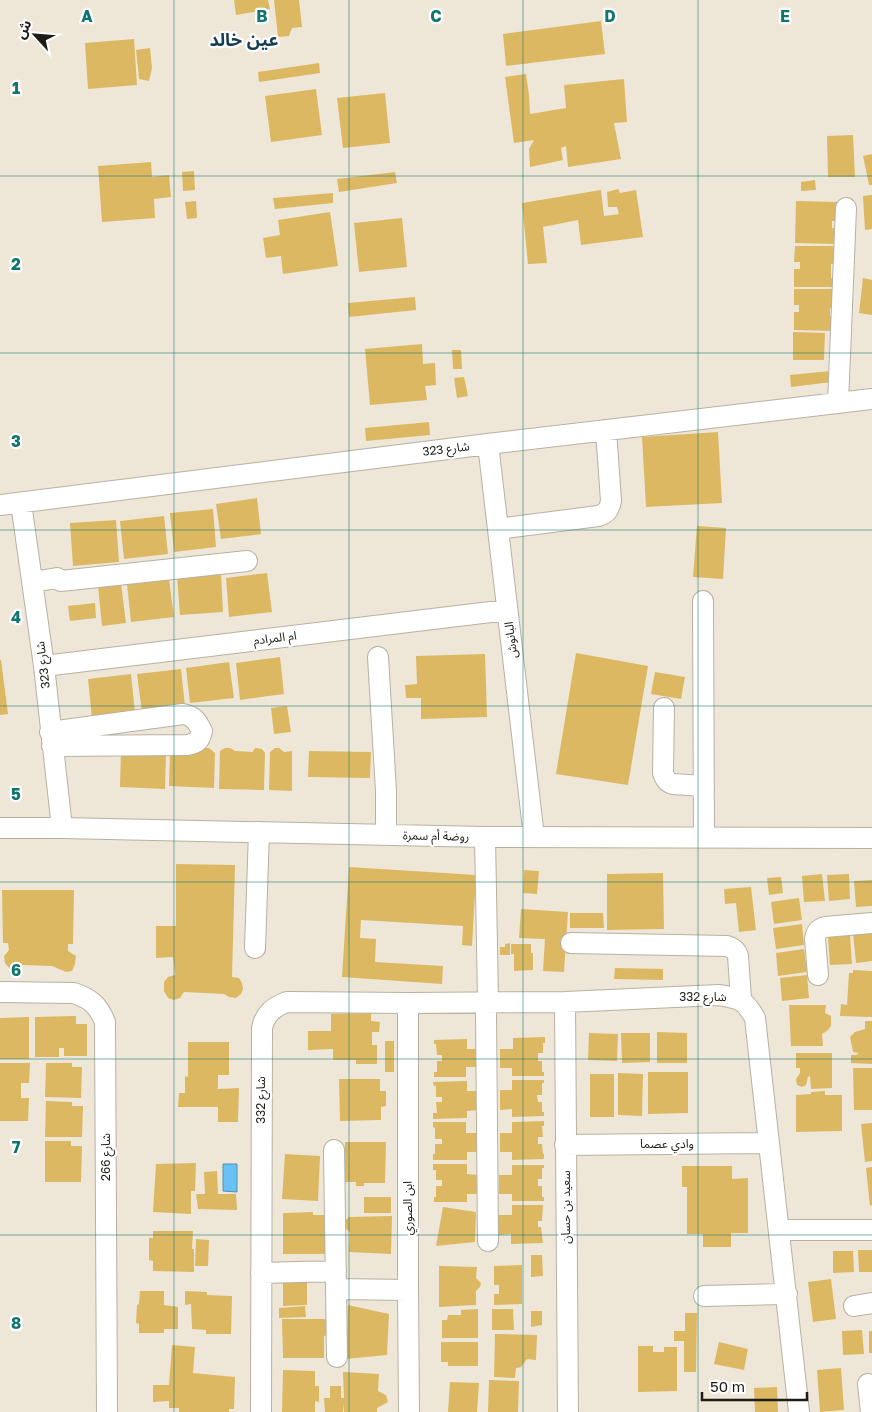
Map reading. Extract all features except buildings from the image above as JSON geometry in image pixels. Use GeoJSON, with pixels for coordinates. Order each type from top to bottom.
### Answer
{"type":"FeatureCollection","features":[{"type":"Feature","properties":{"kind":"street"},"geometry":{"type":"LineString","coordinates":[[838,403],[846,208]]}},
{"type":"Feature","properties":{"kind":"street","name":"شارع 323"},"geometry":{"type":"LineString","coordinates":[[0,505],[488,444],[872,399]]}},
{"type":"Feature","properties":{"kind":"street"},"geometry":{"type":"LineString","coordinates":[[498,529],[605,514],[610,508],[611,501],[606,430]]}},
{"type":"Feature","properties":{"kind":"street","name":"البانوش"},"geometry":{"type":"LineString","coordinates":[[488,444],[534,837]]}},
{"type":"Feature","properties":{"kind":"street","name":"شارع 323"},"geometry":{"type":"LineString","coordinates":[[21,503],[44,666],[62,828]]}},
{"type":"Feature","properties":{"kind":"street"},"geometry":{"type":"LineString","coordinates":[[33,586],[57,578],[61,582],[247,560]]}},
{"type":"Feature","properties":{"kind":"street"},"geometry":{"type":"LineString","coordinates":[[703,601],[704,838]]}},
{"type":"Feature","properties":{"kind":"street","name":"ام المرادم"},"geometry":{"type":"LineString","coordinates":[[44,666],[507,610]]}},
{"type":"Feature","properties":{"kind":"street"},"geometry":{"type":"LineString","coordinates":[[378,657],[386,791],[386,835]]}},
{"type":"Feature","properties":{"kind":"street"},"geometry":{"type":"LineString","coordinates":[[664,708],[664,778],[673,784],[704,786]]}},
{"type":"Feature","properties":{"kind":"street"},"geometry":{"type":"LineString","coordinates":[[183,714],[191,716],[202,731],[200,740],[195,744],[187,746],[51,739],[183,714]]}},
{"type":"Feature","properties":{"kind":"street","name":"روضة أم سمرة"},"geometry":{"type":"LineString","coordinates":[[0,828],[484,837],[872,838]]}},
{"type":"Feature","properties":{"kind":"street"},"geometry":{"type":"LineString","coordinates":[[255,948],[259,832]]}},
{"type":"Feature","properties":{"kind":"street"},"geometry":{"type":"LineString","coordinates":[[484,837],[488,1001],[486,1013],[488,1241]]}},
{"type":"Feature","properties":{"kind":"street"},"geometry":{"type":"LineString","coordinates":[[818,975],[815,938],[816,933],[820,929],[872,922]]}},
{"type":"Feature","properties":{"kind":"street"},"geometry":{"type":"LineString","coordinates":[[571,943],[732,947],[738,956],[741,999]]}},
{"type":"Feature","properties":{"kind":"street","name":"شارع 266"},"geometry":{"type":"LineString","coordinates":[[0,992],[74,993],[94,1002],[105,1022],[107,1412]]}},
{"type":"Feature","properties":{"kind":"street","name":"شارع 332"},"geometry":{"type":"LineString","coordinates":[[261,1412],[262,1028],[264,1020],[271,1010],[287,1002],[565,1002],[719,995],[741,999],[749,1006],[755,1018],[800,1412]]}},
{"type":"Feature","properties":{"kind":"street","name":"سعيد بن حسان"},"geometry":{"type":"LineString","coordinates":[[565,1002],[568,1412]]}},
{"type":"Feature","properties":{"kind":"street","name":"ابن الصوري"},"geometry":{"type":"LineString","coordinates":[[408,1003],[409,1412]]}},
{"type":"Feature","properties":{"kind":"street","name":"وادي عصما"},"geometry":{"type":"LineString","coordinates":[[565,1145],[769,1143]]}},
{"type":"Feature","properties":{"kind":"street"},"geometry":{"type":"LineString","coordinates":[[334,1150],[337,1357]]}},
{"type":"Feature","properties":{"kind":"street"},"geometry":{"type":"LineString","coordinates":[[779,1230],[872,1230]]}},
{"type":"Feature","properties":{"kind":"street"},"geometry":{"type":"LineString","coordinates":[[261,1273],[336,1280],[408,1290]]}},
{"type":"Feature","properties":{"kind":"street"},"geometry":{"type":"LineString","coordinates":[[704,1296],[786,1294]]}},
{"type":"Feature","properties":{"kind":"street"},"geometry":{"type":"LineString","coordinates":[[868,1384],[871,1412]]}},
{"type":"Feature","properties":{"kind":"water"},"geometry":{"type":"Polygon","coordinates":[[[223,1164],[237,1164],[237,1192],[223,1191],[223,1164]]]}},
{"type":"Feature","properties":{"kind":"district","name":"عين خالد"},"geometry":{"type":"Point","coordinates":[244,40]}}]}
